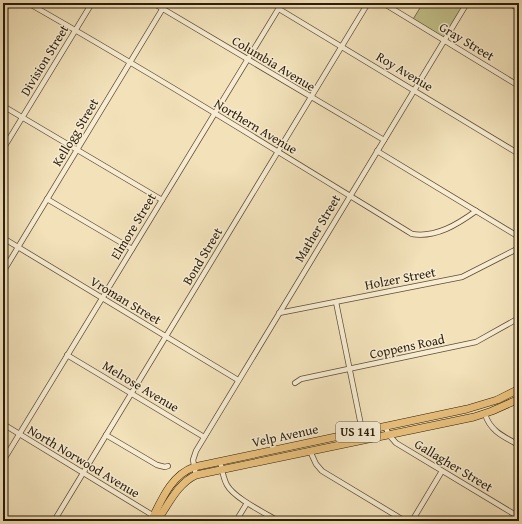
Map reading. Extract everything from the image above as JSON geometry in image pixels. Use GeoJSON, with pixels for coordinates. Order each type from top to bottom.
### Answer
{"type":"FeatureCollection","features":[{"type":"Feature","properties":{"kind":"main road","name":"Velp Avenue"},"geometry":{"type":"LineString","coordinates":[[194,467],[477,407],[519,389]]}},
{"type":"Feature","properties":{"kind":"main road","name":"Velp Avenue"},"geometry":{"type":"LineString","coordinates":[[196,475],[485,414],[519,399]]}},
{"type":"Feature","properties":{"kind":"main road","name":"US 141"},"geometry":{"type":"LineString","coordinates":[[154,519],[171,484],[186,471],[194,467]]}},
{"type":"Feature","properties":{"kind":"main road","name":"US 141"},"geometry":{"type":"LineString","coordinates":[[154,519],[179,488],[190,478],[196,475]]}},
{"type":"Feature","properties":{"kind":"street"},"geometry":{"type":"LineString","coordinates":[[3,11],[8,3]]}},
{"type":"Feature","properties":{"kind":"street","name":"Northern Avenue"},"geometry":{"type":"LineString","coordinates":[[28,3],[215,113],[412,234],[421,235],[441,232],[464,220],[476,211]]}},
{"type":"Feature","properties":{"kind":"street","name":"Division Street"},"geometry":{"type":"LineString","coordinates":[[3,149],[92,3]]}},
{"type":"Feature","properties":{"kind":"street","name":"Columbia Avenue"},"geometry":{"type":"LineString","coordinates":[[153,3],[384,140]]}},
{"type":"Feature","properties":{"kind":"street","name":"Kellogg Street"},"geometry":{"type":"LineString","coordinates":[[3,272],[166,3]]}},
{"type":"Feature","properties":{"kind":"street","name":"Elmore Street"},"geometry":{"type":"LineString","coordinates":[[3,461],[282,3]]}},
{"type":"Feature","properties":{"kind":"street","name":"Bond Street"},"geometry":{"type":"LineString","coordinates":[[54,521],[368,3]]}},
{"type":"Feature","properties":{"kind":"street","name":"Gray Street"},"geometry":{"type":"LineString","coordinates":[[383,3],[519,86]]}},
{"type":"Feature","properties":{"kind":"street","name":"Mather Street"},"geometry":{"type":"LineString","coordinates":[[196,475],[194,455],[204,436],[467,3]]}},
{"type":"Feature","properties":{"kind":"street"},"geometry":{"type":"LineString","coordinates":[[509,3],[519,9]]}},
{"type":"Feature","properties":{"kind":"street","name":"Roy Avenue"},"geometry":{"type":"LineString","coordinates":[[279,8],[519,154]]}},
{"type":"Feature","properties":{"kind":"street"},"geometry":{"type":"LineString","coordinates":[[3,106],[162,200]]}},
{"type":"Feature","properties":{"kind":"street"},"geometry":{"type":"LineString","coordinates":[[377,152],[519,237]]}},
{"type":"Feature","properties":{"kind":"street"},"geometry":{"type":"LineString","coordinates":[[47,199],[132,249]]}},
{"type":"Feature","properties":{"kind":"street","name":"Vroman Street"},"geometry":{"type":"LineString","coordinates":[[3,238],[238,380]]}},
{"type":"Feature","properties":{"kind":"street","name":"Holzer Street"},"geometry":{"type":"LineString","coordinates":[[279,314],[462,277],[519,248]]}},
{"type":"Feature","properties":{"kind":"street"},"geometry":{"type":"LineString","coordinates":[[336,302],[364,440]]}},
{"type":"Feature","properties":{"kind":"street","name":"Coppens Road"},"geometry":{"type":"LineString","coordinates":[[295,383],[301,379],[476,342],[519,318]]}},
{"type":"Feature","properties":{"kind":"street","name":"Melrose Avenue"},"geometry":{"type":"LineString","coordinates":[[67,355],[204,436]]}},
{"type":"Feature","properties":{"kind":"street"},"geometry":{"type":"LineString","coordinates":[[485,414],[493,430],[519,445]]}},
{"type":"Feature","properties":{"kind":"street","name":"North Norwood Avenue"},"geometry":{"type":"LineString","coordinates":[[3,424],[154,519]]}},
{"type":"Feature","properties":{"kind":"street","name":"Gallagher Street"},"geometry":{"type":"LineString","coordinates":[[385,426],[389,435],[396,442],[519,517]]}},
{"type":"Feature","properties":{"kind":"street"},"geometry":{"type":"LineString","coordinates":[[106,435],[157,465],[163,467],[168,466]]}},
{"type":"Feature","properties":{"kind":"street"},"geometry":{"type":"LineString","coordinates":[[310,452],[322,472],[405,521]]}},
{"type":"Feature","properties":{"kind":"street"},"geometry":{"type":"LineString","coordinates":[[220,461],[223,477],[228,488],[235,495],[278,521]]}},
{"type":"Feature","properties":{"kind":"street"},"geometry":{"type":"LineString","coordinates":[[412,521],[442,471]]}},
{"type":"Feature","properties":{"kind":"street"},"geometry":{"type":"LineString","coordinates":[[236,521],[247,502]]}},
{"type":"Feature","properties":{"kind":"shaded area"},"geometry":{"type":"Polygon","coordinates":[[[423,3],[467,3],[444,41],[412,21],[423,3]]]}}]}
